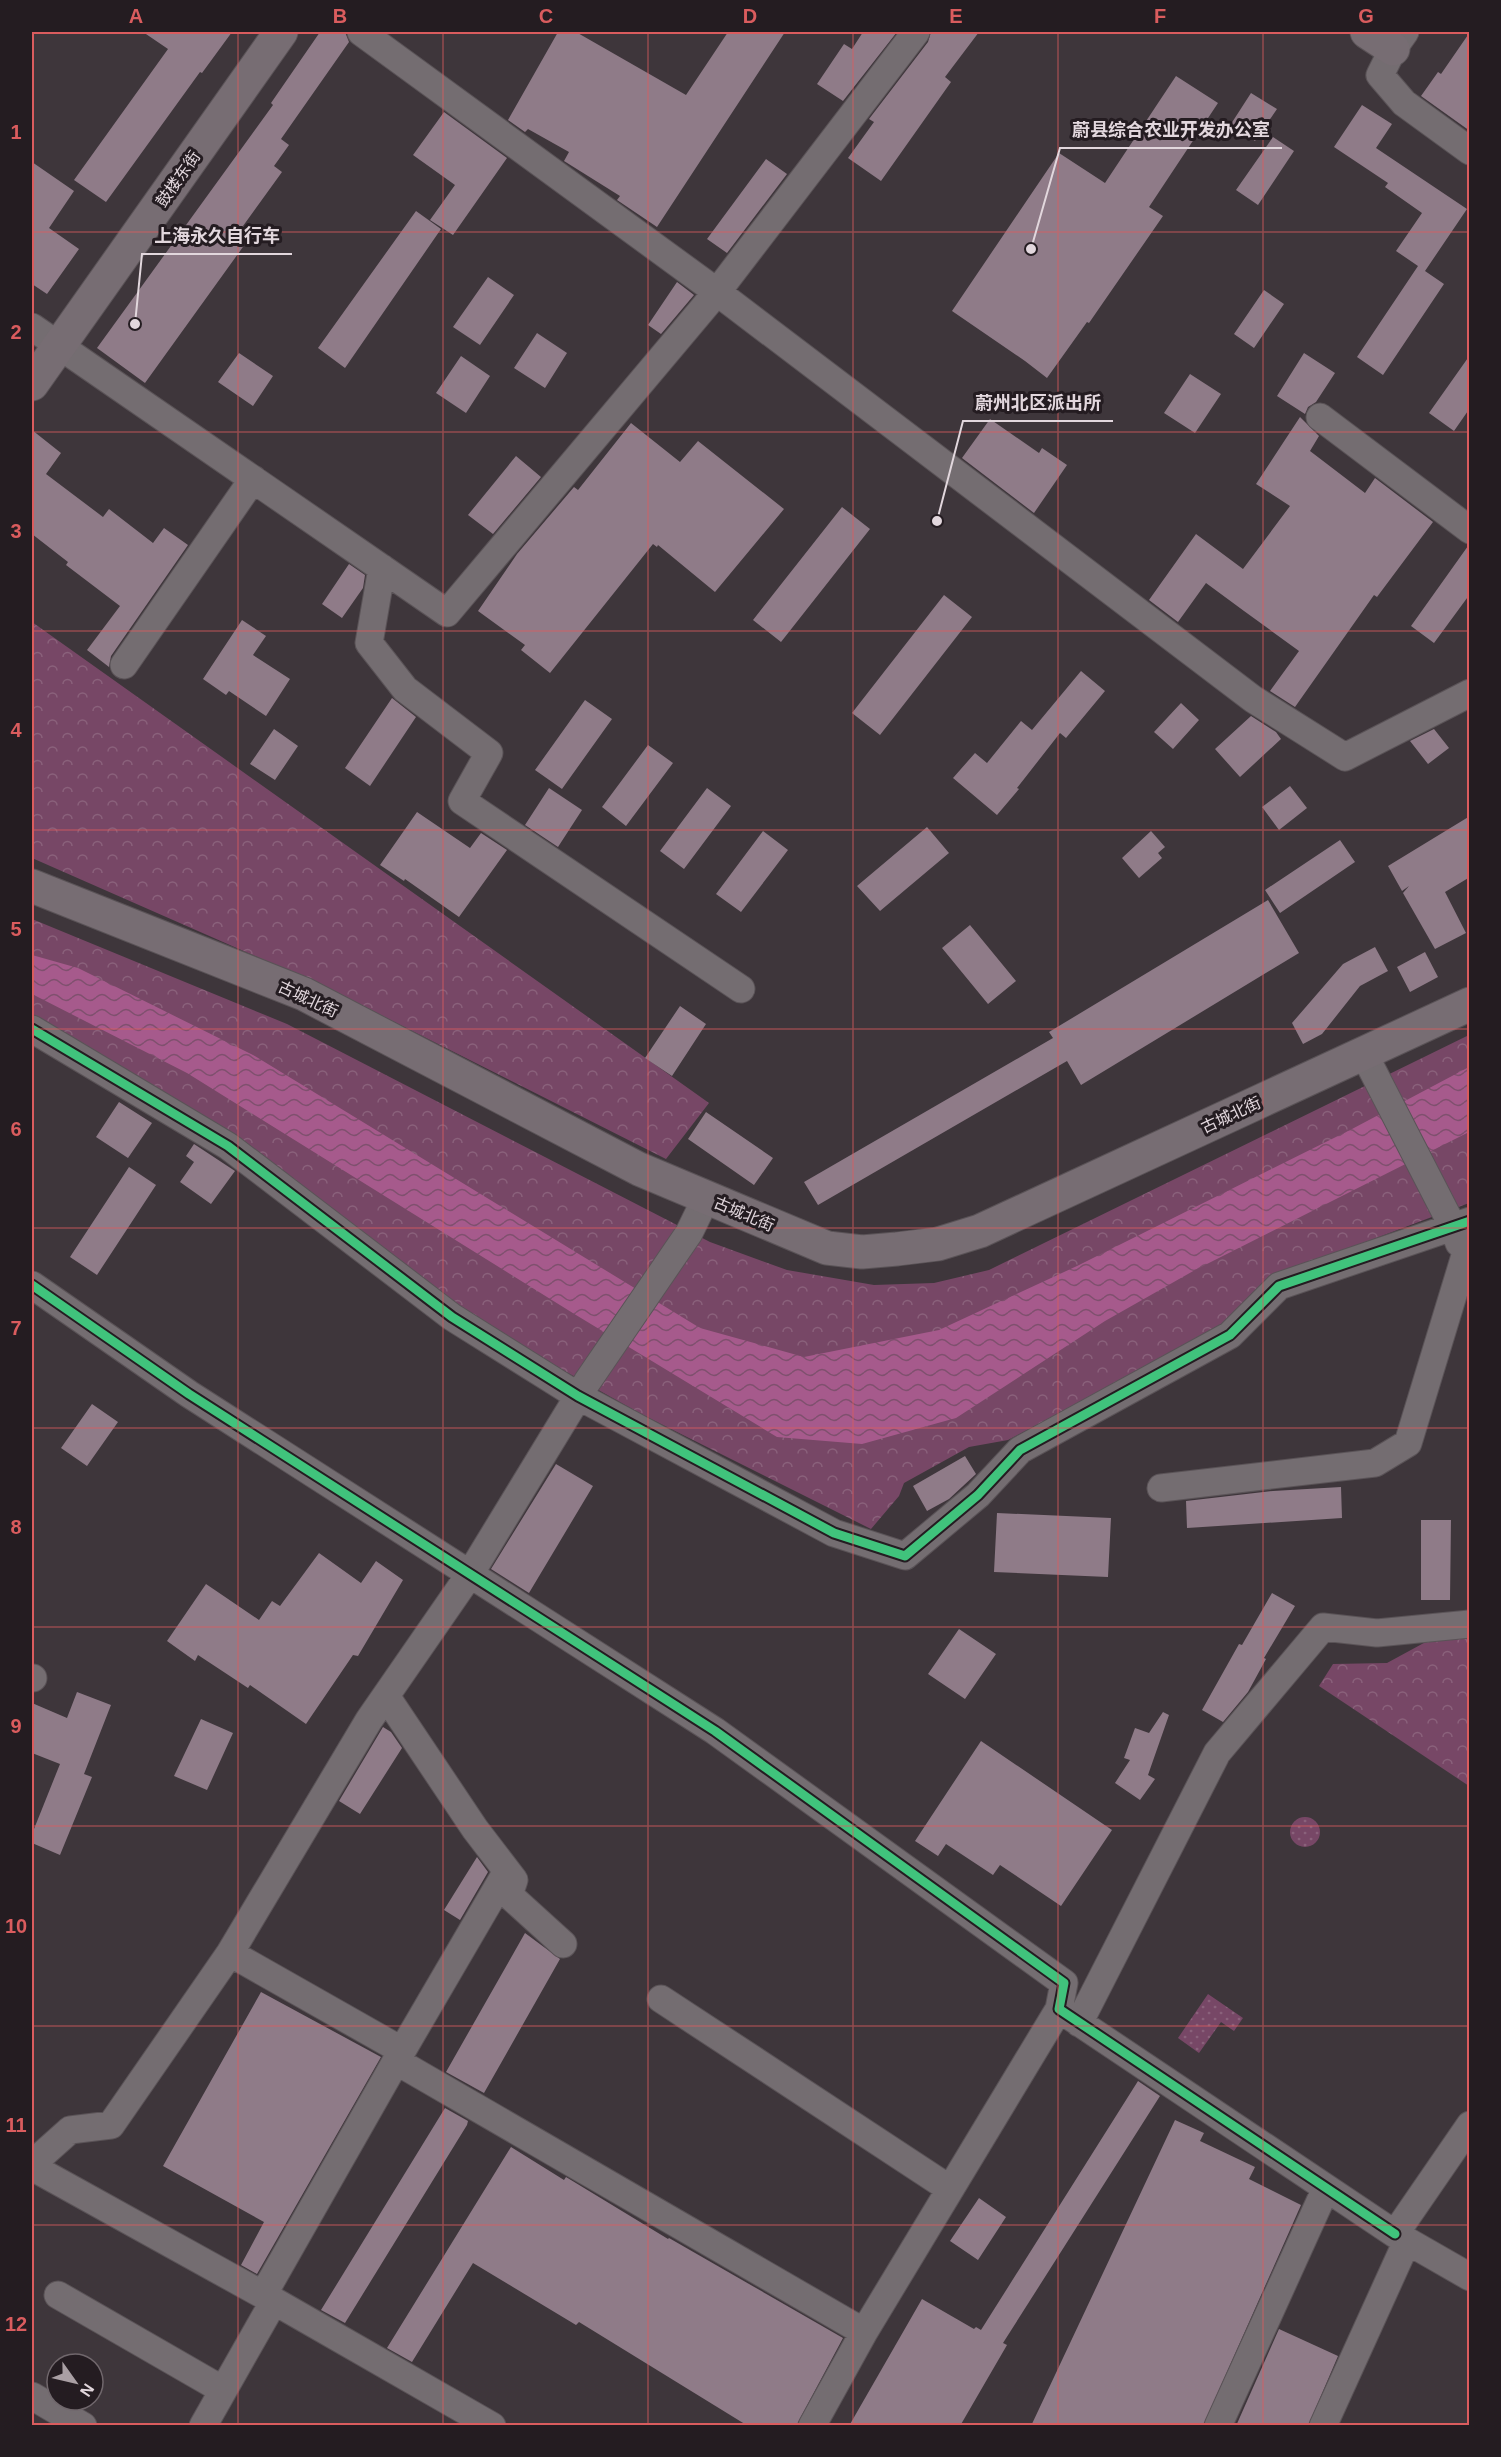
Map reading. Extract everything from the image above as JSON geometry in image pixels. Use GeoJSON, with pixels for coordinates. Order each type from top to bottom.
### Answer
{"type":"FeatureCollection","features":[{"type":"Feature","properties":{"kind":"main road","name":"鼓楼东街"},"geometry":{"type":"LineString","coordinates":[[32,384],[281,32]]}},
{"type":"Feature","properties":{"kind":"main road","name":"古城北街"},"geometry":{"type":"LineString","coordinates":[[32,885],[304,994],[639,1169],[826,1248],[862,1252],[938,1244],[980,1231],[1470,1004]]}},
{"type":"Feature","properties":{"kind":"street"},"geometry":{"type":"LineString","coordinates":[[361,32],[717,292],[1253,699],[1345,757],[1470,693]]}},
{"type":"Feature","properties":{"kind":"street"},"geometry":{"type":"LineString","coordinates":[[32,327],[447,613],[717,292],[916,32]]}},
{"type":"Feature","properties":{"kind":"street"},"geometry":{"type":"LineString","coordinates":[[1389,37],[1380,75],[1404,103],[1470,151]]}},
{"type":"Feature","properties":{"kind":"street"},"geometry":{"type":"LineString","coordinates":[[1320,417],[1470,530]]}},
{"type":"Feature","properties":{"kind":"street"},"geometry":{"type":"LineString","coordinates":[[124,665],[253,479]]}},
{"type":"Feature","properties":{"kind":"street"},"geometry":{"type":"LineString","coordinates":[[382,568],[369,643],[405,688],[489,753],[462,801],[741,989]]}},
{"type":"Feature","properties":{"kind":"street"},"geometry":{"type":"LineString","coordinates":[[32,1029],[228,1146],[452,1317],[834,1533],[905,1556],[978,1495],[1020,1450],[1230,1335],[1279,1286],[1456,1220]]}},
{"type":"Feature","properties":{"kind":"street"},"geometry":{"type":"LineString","coordinates":[[1161,1488],[1375,1463],[1408,1443],[1467,1258],[1456,1220],[1364,1054]]}},
{"type":"Feature","properties":{"kind":"street"},"geometry":{"type":"LineString","coordinates":[[492,2426],[32,2166],[70,2130],[111,2125],[230,1953],[369,1720],[470,1574],[582,1389],[689,1233],[706,1198]]}},
{"type":"Feature","properties":{"kind":"street"},"geometry":{"type":"LineString","coordinates":[[32,1285],[189,1394],[715,1731],[1064,1983],[1069,2016],[1401,2238],[1470,2277]]}},
{"type":"Feature","properties":{"kind":"street"},"geometry":{"type":"LineString","coordinates":[[812,2426],[864,2332],[950,2189],[1069,2016],[1217,1753],[1323,1627],[1377,1633],[1470,1624]]}},
{"type":"Feature","properties":{"kind":"street"},"geometry":{"type":"LineString","coordinates":[[386,1696],[475,1829],[514,1880],[509,1895],[563,1944]]}},
{"type":"Feature","properties":{"kind":"street"},"geometry":{"type":"LineString","coordinates":[[203,2426],[399,2056],[507,1871]]}},
{"type":"Feature","properties":{"kind":"street"},"geometry":{"type":"LineString","coordinates":[[230,1953],[394,2046],[403,2065],[864,2332]]}},
{"type":"Feature","properties":{"kind":"street"},"geometry":{"type":"LineString","coordinates":[[661,1999],[950,2189]]}},
{"type":"Feature","properties":{"kind":"street"},"geometry":{"type":"LineString","coordinates":[[1323,2426],[1401,2238],[1470,2125]]}},
{"type":"Feature","properties":{"kind":"street"},"geometry":{"type":"LineString","coordinates":[[1218,2426],[1326,2188]]}},
{"type":"Feature","properties":{"kind":"street"},"geometry":{"type":"LineString","coordinates":[[58,2295],[223,2390]]}},
{"type":"Feature","properties":{"kind":"street"},"geometry":{"type":"LineString","coordinates":[[32,2396],[83,2426]]}},
{"type":"Feature","properties":{"kind":"green space"},"geometry":{"type":"Polygon","coordinates":[[[32,622],[709,1103],[666,1159],[321,985],[32,858],[32,622]]]}},
{"type":"Feature","properties":{"kind":"green space"},"geometry":{"type":"Polygon","coordinates":[[[32,919],[287,1024],[710,1242],[787,1270],[874,1285],[934,1283],[989,1270],[1469,1035],[1469,1203],[1294,1269],[1252,1293],[1218,1330],[1008,1440],[969,1447],[904,1483],[899,1496],[871,1529],[643,1415],[477,1322],[238,1137],[32,1015],[32,919]]]}},
{"type":"Feature","properties":{"kind":"green space"},"geometry":{"type":"Polygon","coordinates":[[[1469,1633],[1469,1786],[1319,1686],[1333,1664],[1387,1663],[1433,1638],[1469,1633]]]}},
{"type":"Feature","properties":{"kind":"green space"},"geometry":{"type":"Polygon","coordinates":[[[1305,1817],[1316,1821],[1320,1832],[1316,1843],[1305,1847],[1294,1843],[1290,1832],[1294,1821],[1305,1817]]]}},
{"type":"Feature","properties":{"kind":"green space"},"geometry":{"type":"Polygon","coordinates":[[[1208,1994],[1243,2018],[1234,2031],[1221,2022],[1199,2053],[1178,2038],[1208,1994]]]}},
{"type":"Feature","properties":{"kind":"water"},"geometry":{"type":"Polygon","coordinates":[[[32,955],[78,968],[253,1055],[700,1328],[804,1357],[939,1330],[1077,1266],[1352,1129],[1469,1067],[1469,1132],[1195,1270],[1105,1321],[956,1418],[862,1444],[777,1437],[187,1073],[32,994],[32,955]]]}},
{"type":"Feature","properties":{"kind":"building"},"geometry":{"type":"Polygon","coordinates":[[[143,32],[232,32],[202,73],[200,72],[106,202],[74,180],[168,49],[143,32]]]}},
{"type":"Feature","properties":{"kind":"building"},"geometry":{"type":"Polygon","coordinates":[[[320,32],[345,32],[349,42],[281,139],[289,145],[274,166],[282,172],[243,226],[253,233],[145,383],[97,348],[273,105],[271,103],[320,32]]]}},
{"type":"Feature","properties":{"kind":"building"},"geometry":{"type":"Polygon","coordinates":[[[558,32],[576,32],[686,95],[728,32],[785,32],[657,227],[617,200],[620,196],[564,161],[569,152],[528,129],[525,132],[508,120],[558,32]]]}},
{"type":"Feature","properties":{"kind":"building"},"geometry":{"type":"Polygon","coordinates":[[[863,32],[897,32],[843,101],[817,84],[844,44],[852,49],[863,32]]]}},
{"type":"Feature","properties":{"kind":"building"},"geometry":{"type":"Polygon","coordinates":[[[931,32],[979,32],[945,77],[951,82],[881,181],[848,158],[874,122],[869,119],[928,42],[931,32]]]}},
{"type":"Feature","properties":{"kind":"building"},"geometry":{"type":"Polygon","coordinates":[[[1470,32],[1470,131],[1421,96],[1438,72],[1441,74],[1470,32]]]}},
{"type":"Feature","properties":{"kind":"building"},"geometry":{"type":"Polygon","coordinates":[[[1176,76],[1218,103],[1149,207],[1163,216],[1089,323],[1087,322],[1047,378],[952,311],[1059,153],[1105,183],[1176,76]]]}},
{"type":"Feature","properties":{"kind":"building"},"geometry":{"type":"Polygon","coordinates":[[[1251,93],[1277,109],[1255,141],[1231,124],[1251,93]]]}},
{"type":"Feature","properties":{"kind":"building"},"geometry":{"type":"Polygon","coordinates":[[[1362,105],[1392,124],[1376,148],[1467,209],[1425,271],[1444,284],[1383,375],[1357,357],[1418,266],[1396,251],[1422,213],[1385,187],[1388,183],[1334,147],[1362,105]]]}},
{"type":"Feature","properties":{"kind":"building"},"geometry":{"type":"Polygon","coordinates":[[[444,112],[507,158],[453,235],[430,220],[455,185],[413,155],[444,112]]]}},
{"type":"Feature","properties":{"kind":"building"},"geometry":{"type":"Polygon","coordinates":[[[1273,137],[1294,151],[1258,205],[1236,190],[1273,137]]]}},
{"type":"Feature","properties":{"kind":"building"},"geometry":{"type":"Polygon","coordinates":[[[766,159],[787,174],[727,253],[707,239],[766,159]]]}},
{"type":"Feature","properties":{"kind":"building"},"geometry":{"type":"Polygon","coordinates":[[[32,162],[74,191],[49,228],[79,249],[47,294],[32,284],[32,162]]]}},
{"type":"Feature","properties":{"kind":"building"},"geometry":{"type":"Polygon","coordinates":[[[416,211],[441,229],[345,368],[318,348],[416,211]]]}},
{"type":"Feature","properties":{"kind":"building"},"geometry":{"type":"Polygon","coordinates":[[[488,277],[514,295],[480,345],[453,327],[488,277]]]}},
{"type":"Feature","properties":{"kind":"building"},"geometry":{"type":"Polygon","coordinates":[[[677,282],[694,295],[661,334],[648,325],[677,282]]]}},
{"type":"Feature","properties":{"kind":"building"},"geometry":{"type":"Polygon","coordinates":[[[1264,290],[1284,304],[1254,348],[1234,334],[1264,290]]]}},
{"type":"Feature","properties":{"kind":"building"},"geometry":{"type":"Polygon","coordinates":[[[537,333],[567,353],[545,388],[514,368],[537,333]]]}},
{"type":"Feature","properties":{"kind":"building"},"geometry":{"type":"Polygon","coordinates":[[[239,353],[273,376],[253,406],[218,382],[239,353]]]}},
{"type":"Feature","properties":{"kind":"building"},"geometry":{"type":"Polygon","coordinates":[[[1304,353],[1335,373],[1305,414],[1277,396],[1304,353]]]}},
{"type":"Feature","properties":{"kind":"building"},"geometry":{"type":"Polygon","coordinates":[[[1470,355],[1470,408],[1454,431],[1429,413],[1470,355]]]}},
{"type":"Feature","properties":{"kind":"building"},"geometry":{"type":"Polygon","coordinates":[[[461,356],[490,376],[466,413],[436,393],[461,356]]]}},
{"type":"Feature","properties":{"kind":"building"},"geometry":{"type":"Polygon","coordinates":[[[1190,374],[1221,394],[1195,433],[1164,413],[1190,374]]]}},
{"type":"Feature","properties":{"kind":"building"},"geometry":{"type":"Polygon","coordinates":[[[1300,417],[1319,436],[1310,451],[1365,493],[1375,478],[1433,522],[1377,597],[1374,595],[1295,707],[1270,691],[1299,651],[1206,583],[1178,622],[1149,600],[1196,534],[1243,569],[1290,506],[1256,484],[1300,417]]]}},
{"type":"Feature","properties":{"kind":"building"},"geometry":{"type":"Polygon","coordinates":[[[990,419],[1039,453],[1042,448],[1067,465],[1034,513],[962,458],[990,419]]]}},
{"type":"Feature","properties":{"kind":"building"},"geometry":{"type":"Polygon","coordinates":[[[631,423],[680,462],[698,441],[784,509],[715,592],[658,545],[657,547],[653,544],[550,673],[521,650],[525,645],[478,611],[517,554],[574,487],[578,490],[631,423]]]}},
{"type":"Feature","properties":{"kind":"building"},"geometry":{"type":"Polygon","coordinates":[[[32,430],[61,453],[46,474],[103,517],[109,509],[153,543],[164,528],[188,545],[111,656],[109,667],[87,650],[120,606],[66,565],[68,562],[32,534],[32,430]]]}},
{"type":"Feature","properties":{"kind":"building"},"geometry":{"type":"Polygon","coordinates":[[[516,456],[541,477],[493,534],[468,515],[516,456]]]}},
{"type":"Feature","properties":{"kind":"building"},"geometry":{"type":"Polygon","coordinates":[[[842,507],[870,529],[781,642],[753,620],[842,507]]]}},
{"type":"Feature","properties":{"kind":"building"},"geometry":{"type":"Polygon","coordinates":[[[1468,546],[1470,594],[1434,643],[1411,626],[1468,546]]]}},
{"type":"Feature","properties":{"kind":"building"},"geometry":{"type":"Polygon","coordinates":[[[349,564],[365,575],[363,588],[342,618],[322,604],[349,564]]]}},
{"type":"Feature","properties":{"kind":"building"},"geometry":{"type":"Polygon","coordinates":[[[944,595],[972,617],[880,735],[852,713],[944,595]]]}},
{"type":"Feature","properties":{"kind":"building"},"geometry":{"type":"Polygon","coordinates":[[[242,620],[266,636],[253,655],[290,679],[266,716],[229,691],[226,695],[203,679],[242,620]]]}},
{"type":"Feature","properties":{"kind":"building"},"geometry":{"type":"Polygon","coordinates":[[[1081,671],[1105,691],[1066,738],[1060,733],[997,815],[953,778],[975,753],[987,763],[1021,721],[1032,730],[1081,671]]]}},
{"type":"Feature","properties":{"kind":"building"},"geometry":{"type":"Polygon","coordinates":[[[392,698],[416,717],[370,786],[345,768],[392,698]]]}},
{"type":"Feature","properties":{"kind":"building"},"geometry":{"type":"Polygon","coordinates":[[[585,700],[612,719],[562,789],[535,770],[585,700]]]}},
{"type":"Feature","properties":{"kind":"building"},"geometry":{"type":"Polygon","coordinates":[[[1181,703],[1199,720],[1173,749],[1154,732],[1181,703]]]}},
{"type":"Feature","properties":{"kind":"building"},"geometry":{"type":"Polygon","coordinates":[[[1251,716],[1276,732],[1281,739],[1240,777],[1215,749],[1251,716]]]}},
{"type":"Feature","properties":{"kind":"building"},"geometry":{"type":"Polygon","coordinates":[[[274,729],[298,746],[275,780],[250,764],[274,729]]]}},
{"type":"Feature","properties":{"kind":"building"},"geometry":{"type":"Polygon","coordinates":[[[1434,729],[1449,748],[1428,764],[1410,741],[1434,729]]]}},
{"type":"Feature","properties":{"kind":"building"},"geometry":{"type":"Polygon","coordinates":[[[648,745],[673,763],[626,826],[602,807],[648,745]]]}},
{"type":"Feature","properties":{"kind":"building"},"geometry":{"type":"Polygon","coordinates":[[[1290,786],[1307,808],[1279,830],[1262,807],[1290,786]]]}},
{"type":"Feature","properties":{"kind":"building"},"geometry":{"type":"Polygon","coordinates":[[[549,788],[582,810],[558,847],[525,825],[549,788]]]}},
{"type":"Feature","properties":{"kind":"building"},"geometry":{"type":"Polygon","coordinates":[[[707,788],[731,806],[684,869],[660,851],[707,788]]]}},
{"type":"Feature","properties":{"kind":"building"},"geometry":{"type":"Polygon","coordinates":[[[417,812],[470,848],[481,833],[507,850],[459,917],[405,879],[404,881],[380,865],[417,812]]]}},
{"type":"Feature","properties":{"kind":"building"},"geometry":{"type":"Polygon","coordinates":[[[1470,816],[1470,877],[1445,892],[1466,933],[1435,949],[1403,893],[1409,886],[1402,891],[1388,866],[1470,816]]]}},
{"type":"Feature","properties":{"kind":"building"},"geometry":{"type":"Polygon","coordinates":[[[927,827],[949,853],[880,911],[857,886],[927,827]]]}},
{"type":"Feature","properties":{"kind":"building"},"geometry":{"type":"Polygon","coordinates":[[[763,831],[788,850],[741,912],[716,894],[763,831]]]}},
{"type":"Feature","properties":{"kind":"building"},"geometry":{"type":"Polygon","coordinates":[[[1151,831],[1165,847],[1158,853],[1162,858],[1139,878],[1122,858],[1151,831]]]}},
{"type":"Feature","properties":{"kind":"building"},"geometry":{"type":"Polygon","coordinates":[[[1340,840],[1355,862],[1280,913],[1265,890],[1340,840]]]}},
{"type":"Feature","properties":{"kind":"building"},"geometry":{"type":"Polygon","coordinates":[[[1268,900],[1299,953],[1081,1085],[1067,1061],[818,1205],[804,1182],[1053,1038],[1049,1032],[1268,900]]]}},
{"type":"Feature","properties":{"kind":"building"},"geometry":{"type":"Polygon","coordinates":[[[970,925],[1016,981],[988,1004],[942,948],[970,925]]]}},
{"type":"Feature","properties":{"kind":"building"},"geometry":{"type":"Polygon","coordinates":[[[1375,947],[1388,971],[1360,986],[1322,1034],[1303,1044],[1292,1023],[1343,964],[1375,947]]]}},
{"type":"Feature","properties":{"kind":"building"},"geometry":{"type":"Polygon","coordinates":[[[1425,952],[1438,977],[1410,992],[1397,967],[1425,952]]]}},
{"type":"Feature","properties":{"kind":"building"},"geometry":{"type":"Polygon","coordinates":[[[680,1006],[706,1024],[672,1076],[645,1058],[680,1006]]]}},
{"type":"Feature","properties":{"kind":"building"},"geometry":{"type":"Polygon","coordinates":[[[119,1102],[152,1123],[128,1158],[96,1137],[119,1102]]]}},
{"type":"Feature","properties":{"kind":"building"},"geometry":{"type":"Polygon","coordinates":[[[706,1112],[773,1158],[754,1185],[688,1139],[706,1112]]]}},
{"type":"Feature","properties":{"kind":"building"},"geometry":{"type":"Polygon","coordinates":[[[194,1144],[235,1171],[211,1204],[180,1182],[194,1162],[186,1156],[194,1144]]]}},
{"type":"Feature","properties":{"kind":"building"},"geometry":{"type":"Polygon","coordinates":[[[129,1167],[156,1185],[97,1275],[70,1257],[129,1167]]]}},
{"type":"Feature","properties":{"kind":"building"},"geometry":{"type":"Polygon","coordinates":[[[92,1404],[118,1422],[87,1466],[61,1448],[92,1404]]]}},
{"type":"Feature","properties":{"kind":"building"},"geometry":{"type":"Polygon","coordinates":[[[965,1456],[976,1474],[949,1499],[927,1511],[913,1486],[965,1456]]]}},
{"type":"Feature","properties":{"kind":"building"},"geometry":{"type":"Polygon","coordinates":[[[556,1464],[593,1486],[529,1593],[491,1569],[556,1464]]]}},
{"type":"Feature","properties":{"kind":"building"},"geometry":{"type":"Polygon","coordinates":[[[1341,1487],[1342,1518],[1187,1528],[1186,1501],[1273,1491],[1341,1487]]]}},
{"type":"Feature","properties":{"kind":"building"},"geometry":{"type":"Polygon","coordinates":[[[997,1513],[1111,1518],[1108,1577],[994,1572],[997,1513]]]}},
{"type":"Feature","properties":{"kind":"building"},"geometry":{"type":"Polygon","coordinates":[[[1421,1520],[1451,1520],[1450,1600],[1421,1600],[1421,1520]]]}},
{"type":"Feature","properties":{"kind":"building"},"geometry":{"type":"Polygon","coordinates":[[[319,1553],[361,1583],[376,1561],[403,1580],[358,1656],[353,1655],[306,1724],[250,1685],[248,1688],[198,1655],[195,1661],[167,1641],[206,1584],[259,1620],[272,1601],[280,1606],[319,1553]]]}},
{"type":"Feature","properties":{"kind":"building"},"geometry":{"type":"Polygon","coordinates":[[[1272,1593],[1295,1606],[1264,1658],[1266,1659],[1248,1692],[1223,1722],[1202,1710],[1239,1644],[1242,1645],[1272,1593]]]}},
{"type":"Feature","properties":{"kind":"building"},"geometry":{"type":"Polygon","coordinates":[[[959,1629],[996,1654],[965,1699],[928,1674],[959,1629]]]}},
{"type":"Feature","properties":{"kind":"building"},"geometry":{"type":"Polygon","coordinates":[[[77,1692],[111,1705],[84,1774],[92,1777],[60,1855],[32,1843],[32,1834],[60,1764],[32,1753],[32,1703],[67,1718],[77,1692]]]}},
{"type":"Feature","properties":{"kind":"building"},"geometry":{"type":"Polygon","coordinates":[[[1163,1712],[1169,1715],[1148,1775],[1155,1779],[1140,1800],[1115,1783],[1130,1760],[1124,1758],[1135,1728],[1149,1733],[1163,1712]]]}},
{"type":"Feature","properties":{"kind":"building"},"geometry":{"type":"Polygon","coordinates":[[[201,1719],[233,1733],[207,1790],[174,1776],[201,1719]]]}},
{"type":"Feature","properties":{"kind":"building"},"geometry":{"type":"Polygon","coordinates":[[[383,1727],[391,1732],[402,1748],[360,1814],[339,1801],[383,1727]]]}},
{"type":"Feature","properties":{"kind":"building"},"geometry":{"type":"Polygon","coordinates":[[[981,1741],[1112,1830],[1061,1906],[1000,1865],[993,1875],[946,1844],[938,1856],[915,1841],[981,1741]]]}},
{"type":"Feature","properties":{"kind":"building"},"geometry":{"type":"Polygon","coordinates":[[[477,1857],[488,1872],[460,1920],[444,1910],[477,1857]]]}},
{"type":"Feature","properties":{"kind":"building"},"geometry":{"type":"Polygon","coordinates":[[[525,1933],[560,1959],[484,2093],[446,2072],[525,1933]]]}},
{"type":"Feature","properties":{"kind":"building"},"geometry":{"type":"Polygon","coordinates":[[[261,1992],[381,2057],[257,2274],[241,2265],[264,2222],[163,2166],[261,1992]]]}},
{"type":"Feature","properties":{"kind":"building"},"geometry":{"type":"Polygon","coordinates":[[[1138,2081],[1160,2096],[1003,2343],[1007,2345],[960,2426],[849,2426],[922,2299],[974,2329],[976,2327],[981,2330],[1138,2081]]]}},
{"type":"Feature","properties":{"kind":"building"},"geometry":{"type":"Polygon","coordinates":[[[445,2108],[468,2121],[467,2125],[345,2323],[321,2310],[445,2108]]]}},
{"type":"Feature","properties":{"kind":"building"},"geometry":{"type":"Polygon","coordinates":[[[1175,2120],[1204,2133],[1200,2141],[1255,2167],[1249,2179],[1301,2205],[1203,2426],[1031,2426],[1175,2120]]]}},
{"type":"Feature","properties":{"kind":"building"},"geometry":{"type":"Polygon","coordinates":[[[511,2147],[564,2180],[566,2177],[668,2239],[843,2338],[796,2426],[748,2426],[579,2322],[576,2325],[473,2263],[412,2362],[387,2348],[511,2147]]]}},
{"type":"Feature","properties":{"kind":"building"},"geometry":{"type":"Polygon","coordinates":[[[979,2198],[1006,2217],[978,2260],[950,2241],[979,2198]]]}},
{"type":"Feature","properties":{"kind":"building"},"geometry":{"type":"Polygon","coordinates":[[[1279,2329],[1338,2356],[1308,2426],[1236,2426],[1279,2329]]]}},
{"type":"Feature","properties":{"kind":"cycle path"},"geometry":{"type":"LineString","coordinates":[[32,1029],[228,1146],[452,1317],[578,1396],[834,1533],[905,1556],[978,1495],[1020,1450],[1230,1335],[1279,1286],[1470,1221]]}},
{"type":"Feature","properties":{"kind":"cycle path"},"geometry":{"type":"LineString","coordinates":[[32,1285],[189,1394],[715,1731],[1064,1983],[1059,2009],[1395,2234]]}},
{"type":"Feature","properties":{"kind":"place","name":"蔚县综合农业开发办公室"},"geometry":{"type":"Point","coordinates":[1031,249]}},
{"type":"Feature","properties":{"kind":"place","name":"上海永久自行车"},"geometry":{"type":"Point","coordinates":[135,324]}},
{"type":"Feature","properties":{"kind":"place","name":"蔚州北区派出所"},"geometry":{"type":"Point","coordinates":[937,521]}}]}
